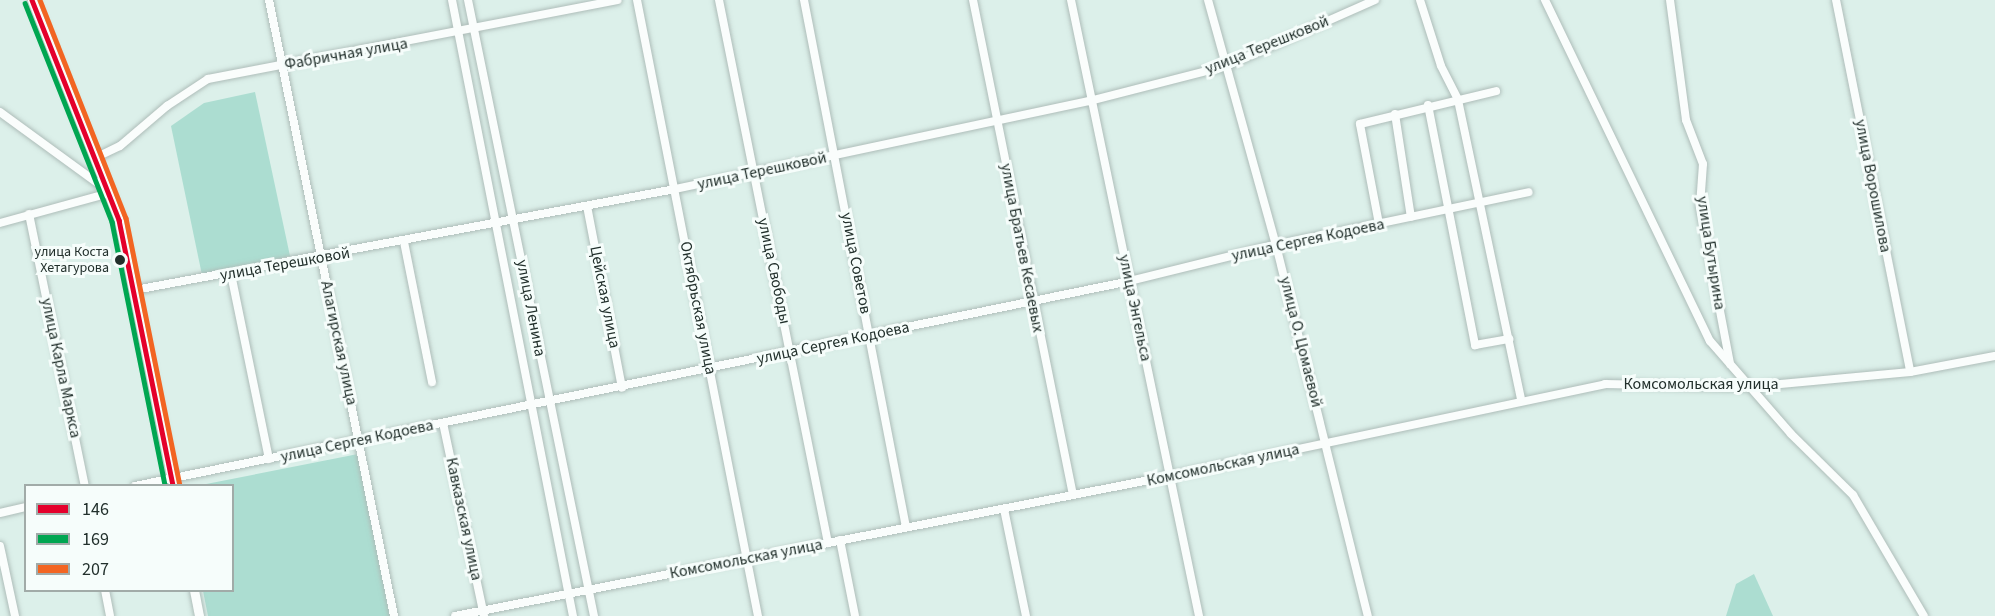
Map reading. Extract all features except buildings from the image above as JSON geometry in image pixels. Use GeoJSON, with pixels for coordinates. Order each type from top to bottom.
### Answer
{"type":"FeatureCollection","features":[{"type":"Feature","properties":{"kind":"main road"},"geometry":{"type":"LineString","coordinates":[[32,0],[110,193],[135,290],[173,482]]}},
{"type":"Feature","properties":{"kind":"main road"},"geometry":{"type":"LineString","coordinates":[[194,592],[199,616]]}},
{"type":"Feature","properties":{"kind":"street","name":"Алагирская улица"},"geometry":{"type":"LineString","coordinates":[[268,0],[394,616]]}},
{"type":"Feature","properties":{"kind":"street","name":"улица Ленина"},"geometry":{"type":"LineString","coordinates":[[452,0],[573,616]]}},
{"type":"Feature","properties":{"kind":"street","name":"улица Ленина"},"geometry":{"type":"LineString","coordinates":[[468,0],[594,616]]}},
{"type":"Feature","properties":{"kind":"street","name":"Фабричная улица"},"geometry":{"type":"LineString","coordinates":[[97,157],[120,146],[195,85],[208,79],[475,30],[617,0]]}},
{"type":"Feature","properties":{"kind":"street","name":"Октябрьская улица"},"geometry":{"type":"LineString","coordinates":[[637,0],[758,616]]}},
{"type":"Feature","properties":{"kind":"street","name":"улица Свободы"},"geometry":{"type":"LineString","coordinates":[[719,0],[828,543]]}},
{"type":"Feature","properties":{"kind":"street","name":"улица Советов"},"geometry":{"type":"LineString","coordinates":[[804,0],[906,527]]}},
{"type":"Feature","properties":{"kind":"street","name":"улица Братьев Кесаевых"},"geometry":{"type":"LineString","coordinates":[[973,0],[1073,495]]}},
{"type":"Feature","properties":{"kind":"street","name":"улица Энгельса"},"geometry":{"type":"LineString","coordinates":[[1071,0],[1090,101],[1130,281],[1199,616]]}},
{"type":"Feature","properties":{"kind":"street","name":"улица О. Цомаевой"},"geometry":{"type":"LineString","coordinates":[[1208,0],[1276,245],[1368,616]]}},
{"type":"Feature","properties":{"kind":"street","name":"улица Терешковой"},"geometry":{"type":"LineString","coordinates":[[135,290],[320,258],[675,189],[1090,101],[1226,66],[1375,0]]}},
{"type":"Feature","properties":{"kind":"street"},"geometry":{"type":"LineString","coordinates":[[1420,0],[1441,66],[1458,100],[1482,202],[1521,400]]}},
{"type":"Feature","properties":{"kind":"street"},"geometry":{"type":"LineString","coordinates":[[1545,0],[1710,341],[1748,387],[1853,495],[1924,616]]}},
{"type":"Feature","properties":{"kind":"street","name":"улица Бутырина"},"geometry":{"type":"LineString","coordinates":[[1670,0],[1686,120],[1702,164],[1700,206],[1731,366]]}},
{"type":"Feature","properties":{"kind":"street","name":"улица Ворошилова"},"geometry":{"type":"LineString","coordinates":[[1836,0],[1910,372]]}},
{"type":"Feature","properties":{"kind":"street"},"geometry":{"type":"LineString","coordinates":[[1379,224],[1360,124],[1428,105],[1496,91]]}},
{"type":"Feature","properties":{"kind":"street"},"geometry":{"type":"LineString","coordinates":[[1428,105],[1474,345],[1509,339]]}},
{"type":"Feature","properties":{"kind":"street"},"geometry":{"type":"LineString","coordinates":[[0,112],[110,193]]}},
{"type":"Feature","properties":{"kind":"street"},"geometry":{"type":"LineString","coordinates":[[1395,114],[1412,217]]}},
{"type":"Feature","properties":{"kind":"street","name":"улица Сергея Кодоева"},"geometry":{"type":"LineString","coordinates":[[154,484],[173,482],[359,440],[622,388],[1130,281],[1276,245],[1528,192]]}},
{"type":"Feature","properties":{"kind":"street"},"geometry":{"type":"LineString","coordinates":[[0,223],[110,193]]}},
{"type":"Feature","properties":{"kind":"street","name":"Цейская улица"},"geometry":{"type":"LineString","coordinates":[[587,206],[622,388]]}},
{"type":"Feature","properties":{"kind":"street","name":"улица Карла Маркса"},"geometry":{"type":"LineString","coordinates":[[29,214],[85,484]]}},
{"type":"Feature","properties":{"kind":"street"},"geometry":{"type":"LineString","coordinates":[[404,242],[432,382]]}},
{"type":"Feature","properties":{"kind":"street"},"geometry":{"type":"LineString","coordinates":[[231,274],[269,459]]}},
{"type":"Feature","properties":{"kind":"street","name":"Комсомольская улица"},"geometry":{"type":"LineString","coordinates":[[455,616],[484,613],[589,590],[1170,476],[1605,384],[1748,387],[1910,372],[1995,356]]}},
{"type":"Feature","properties":{"kind":"street","name":"Кавказская улица"},"geometry":{"type":"LineString","coordinates":[[443,423],[484,613]]}},
{"type":"Feature","properties":{"kind":"street"},"geometry":{"type":"LineString","coordinates":[[0,513],[24,507]]}},
{"type":"Feature","properties":{"kind":"street"},"geometry":{"type":"LineString","coordinates":[[1004,509],[1026,616]]}},
{"type":"Feature","properties":{"kind":"street"},"geometry":{"type":"LineString","coordinates":[[840,540],[855,616]]}},
{"type":"Feature","properties":{"kind":"street"},"geometry":{"type":"LineString","coordinates":[[0,546],[15,616]]}},
{"type":"Feature","properties":{"kind":"street"},"geometry":{"type":"LineString","coordinates":[[105,592],[110,616]]}},
{"type":"Feature","properties":{"kind":"green space"},"geometry":{"type":"Polygon","coordinates":[[[255,92],[290,256],[202,275],[171,126],[204,103],[255,92]]]}},
{"type":"Feature","properties":{"kind":"green space"},"geometry":{"type":"Polygon","coordinates":[[[358,454],[390,616],[208,616],[203,592],[234,592],[234,484],[206,484],[358,454]]]}},
{"type":"Feature","properties":{"kind":"green space"},"geometry":{"type":"Polygon","coordinates":[[[1754,574],[1773,616],[1726,616],[1736,584],[1754,574]]]}},
{"type":"Feature","properties":{"kind":"transit line","name":"146"},"geometry":{"type":"LineString","coordinates":[[32,0],[119,220],[173,484]]}},
{"type":"Feature","properties":{"kind":"transit line","name":"207"},"geometry":{"type":"LineString","coordinates":[[40,0],[126,218],[180,484]]}},
{"type":"Feature","properties":{"kind":"transit line","name":"169"},"geometry":{"type":"LineString","coordinates":[[25,3],[112,222],[165,484]]}},
{"type":"Feature","properties":{"kind":"place","name":"улица Коста Хетагурова"},"geometry":{"type":"Point","coordinates":[120,260]}}]}
